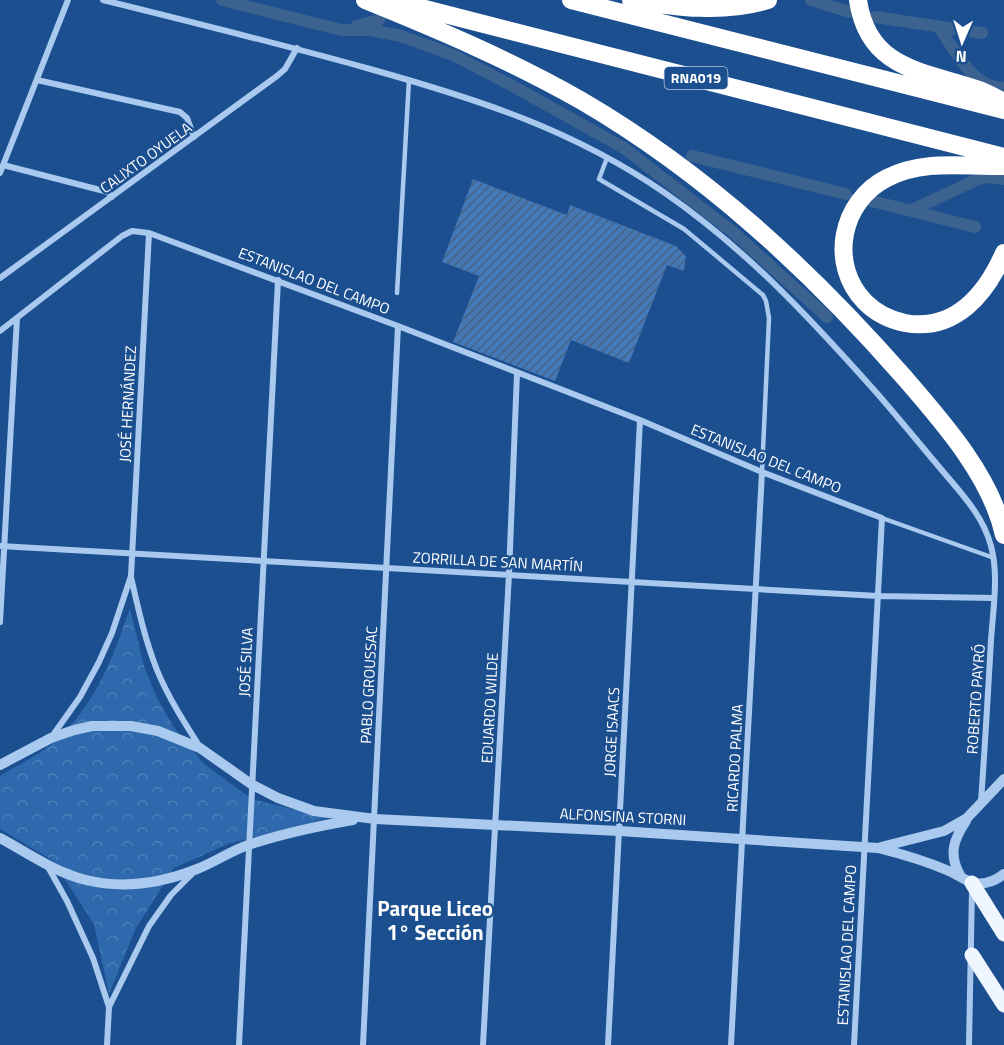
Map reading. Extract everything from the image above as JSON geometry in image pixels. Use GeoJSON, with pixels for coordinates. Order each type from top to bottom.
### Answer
{"type":"FeatureCollection","features":[{"type":"Feature","properties":{"kind":"highway"},"geometry":{"type":"LineString","coordinates":[[364,0],[468,43],[582,102],[669,157],[756,226],[851,318],[914,388],[947,429],[986,486],[995,505],[1004,535]]}},
{"type":"Feature","properties":{"kind":"highway","name":"RNA019"},"geometry":{"type":"LineString","coordinates":[[389,0],[1004,157]]}},
{"type":"Feature","properties":{"kind":"highway"},"geometry":{"type":"LineString","coordinates":[[571,0],[1004,110]]}},
{"type":"Feature","properties":{"kind":"highway"},"geometry":{"type":"LineString","coordinates":[[631,0],[662,5],[713,8],[748,5],[768,0]]}},
{"type":"Feature","properties":{"kind":"highway"},"geometry":{"type":"LineString","coordinates":[[858,0],[869,34],[885,54],[896,62],[925,75],[980,90],[1004,102]]}},
{"type":"Feature","properties":{"kind":"highway"},"geometry":{"type":"LineString","coordinates":[[1004,166],[939,164],[888,177],[866,192],[850,214],[844,252],[849,275],[866,302],[886,317],[911,324],[939,322],[963,311],[981,293],[1004,253]]}},
{"type":"Feature","properties":{"kind":"main road"},"geometry":{"type":"LineString","coordinates":[[966,879],[1004,934]]}},
{"type":"Feature","properties":{"kind":"main road"},"geometry":{"type":"LineString","coordinates":[[972,955],[1004,1005]]}},
{"type":"Feature","properties":{"kind":"street"},"geometry":{"type":"LineString","coordinates":[[0,173],[68,0]]}},
{"type":"Feature","properties":{"kind":"street","name":"ROBERTO PAYRÓ"},"geometry":{"type":"LineString","coordinates":[[103,0],[297,48],[475,99],[542,125],[608,158],[664,192],[706,223],[789,296],[892,411],[977,513],[991,544],[994,558],[994,598],[981,803]]}},
{"type":"Feature","properties":{"kind":"street","name":"CALIXTO OYUELA"},"geometry":{"type":"LineString","coordinates":[[0,278],[277,76],[285,69],[297,48]]}},
{"type":"Feature","properties":{"kind":"street"},"geometry":{"type":"LineString","coordinates":[[36,80],[180,112],[187,118],[194,137]]}},
{"type":"Feature","properties":{"kind":"street"},"geometry":{"type":"LineString","coordinates":[[3,165],[108,192],[112,197]]}},
{"type":"Feature","properties":{"kind":"street"},"geometry":{"type":"LineString","coordinates":[[0,331],[122,236],[132,231],[149,233]]}},
{"type":"Feature","properties":{"kind":"street","name":"ESTANISLAO DEL CAMPO"},"geometry":{"type":"LineString","coordinates":[[149,233],[278,280],[640,420],[762,472],[882,518],[855,1045]]}},
{"type":"Feature","properties":{"kind":"street","name":"JOSÉ HERNÁNDEZ"},"geometry":{"type":"LineString","coordinates":[[51,738],[80,697],[95,670],[112,633],[131,576],[149,233]]}},
{"type":"Feature","properties":{"kind":"street","name":"JOSÉ SILVA"},"geometry":{"type":"LineString","coordinates":[[238,1045],[278,280]]}},
{"type":"Feature","properties":{"kind":"street"},"geometry":{"type":"LineString","coordinates":[[0,622],[2,547],[16,318]]}},
{"type":"Feature","properties":{"kind":"street","name":"PABLO GROUSSAC"},"geometry":{"type":"LineString","coordinates":[[363,1045],[370,819],[387,568],[398,326]]}},
{"type":"Feature","properties":{"kind":"street","name":"EDUARDO WILDE"},"geometry":{"type":"LineString","coordinates":[[483,1045],[509,574],[517,373]]}},
{"type":"Feature","properties":{"kind":"street","name":"JORGE ISAACS"},"geometry":{"type":"LineString","coordinates":[[608,1045],[640,420]]}},
{"type":"Feature","properties":{"kind":"street","name":"RICARDO PALMA"},"geometry":{"type":"LineString","coordinates":[[731,1045],[762,472]]}},
{"type":"Feature","properties":{"kind":"street","name":"ZORRILLA DE SAN MARTÍN"},"geometry":{"type":"LineString","coordinates":[[2,547],[878,596],[994,598]]}},
{"type":"Feature","properties":{"kind":"street","name":"JOSÉ HERNÁNDEZ"},"geometry":{"type":"LineString","coordinates":[[131,576],[145,635],[157,670],[200,748]]}},
{"type":"Feature","properties":{"kind":"street","name":"ALFONSINA STORNI"},"geometry":{"type":"LineString","coordinates":[[0,765],[51,738],[92,726],[131,726],[168,735],[200,748],[251,784],[278,798],[314,811],[370,819],[619,831],[878,848],[919,859],[966,879]]}},
{"type":"Feature","properties":{"kind":"street","name":"ALFONSINA STORNI"},"geometry":{"type":"LineString","coordinates":[[878,848],[944,831],[967,818],[1004,779]]}},
{"type":"Feature","properties":{"kind":"street"},"geometry":{"type":"LineString","coordinates":[[967,818],[954,842],[953,861],[966,879],[972,955],[969,1045]]}},
{"type":"Feature","properties":{"kind":"street","name":"ALFONSINA STORNI"},"geometry":{"type":"LineString","coordinates":[[0,838],[47,866],[86,880],[116,884],[148,884],[196,869],[248,844],[306,828],[370,819]]}},
{"type":"Feature","properties":{"kind":"street"},"geometry":{"type":"LineString","coordinates":[[47,866],[67,901],[93,958],[109,1007],[107,1045]]}},
{"type":"Feature","properties":{"kind":"street"},"geometry":{"type":"LineString","coordinates":[[109,1007],[149,926],[171,895],[196,869]]}},
{"type":"Feature","properties":{"kind":"street"},"geometry":{"type":"LineString","coordinates":[[966,879],[982,884],[1004,874]]}},
{"type":"Feature","properties":{"kind":"lane"},"geometry":{"type":"LineString","coordinates":[[397,293],[409,80]]}},
{"type":"Feature","properties":{"kind":"lane"},"geometry":{"type":"LineString","coordinates":[[608,158],[598,178],[684,229],[763,295],[766,301],[769,318],[762,472]]}},
{"type":"Feature","properties":{"kind":"lane"},"geometry":{"type":"LineString","coordinates":[[882,518],[994,558]]}},
{"type":"Feature","properties":{"kind":"green space"},"geometry":{"type":"Polygon","coordinates":[[[130,608],[144,666],[158,700],[173,726],[204,764],[252,799],[328,818],[228,844],[174,868],[136,928],[109,994],[94,924],[52,860],[0,829],[0,776],[52,744],[80,714],[109,664],[130,608]]]}},
{"type":"Feature","properties":{"kind":"building"},"geometry":{"type":"Polygon","coordinates":[[[473,179],[567,215],[570,205],[676,246],[686,256],[684,271],[667,265],[629,363],[571,340],[555,381],[453,342],[479,276],[442,262],[473,179]]]}},
{"type":"Feature","properties":{"kind":"waterway"},"geometry":{"type":"LineString","coordinates":[[222,0],[341,30],[371,30],[401,36],[453,55],[509,84],[624,148],[733,232],[827,317]]}},
{"type":"Feature","properties":{"kind":"waterway"},"geometry":{"type":"LineString","coordinates":[[811,0],[850,12]]}},
{"type":"Feature","properties":{"kind":"waterway"},"geometry":{"type":"LineString","coordinates":[[875,17],[982,33]]}},
{"type":"Feature","properties":{"kind":"waterway"},"geometry":{"type":"LineString","coordinates":[[357,26],[379,20]]}},
{"type":"Feature","properties":{"kind":"waterway"},"geometry":{"type":"LineString","coordinates":[[939,27],[959,58],[978,79],[992,86],[1004,88]]}},
{"type":"Feature","properties":{"kind":"waterway"},"geometry":{"type":"LineString","coordinates":[[692,156],[846,194]]}},
{"type":"Feature","properties":{"kind":"waterway"},"geometry":{"type":"LineString","coordinates":[[912,210],[976,180],[985,177],[1004,179]]}},
{"type":"Feature","properties":{"kind":"waterway"},"geometry":{"type":"LineString","coordinates":[[872,201],[975,227]]}},
{"type":"Feature","properties":{"kind":"district","name":"Parque Liceo 1° Sección"},"geometry":{"type":"Point","coordinates":[435,921]}}]}
